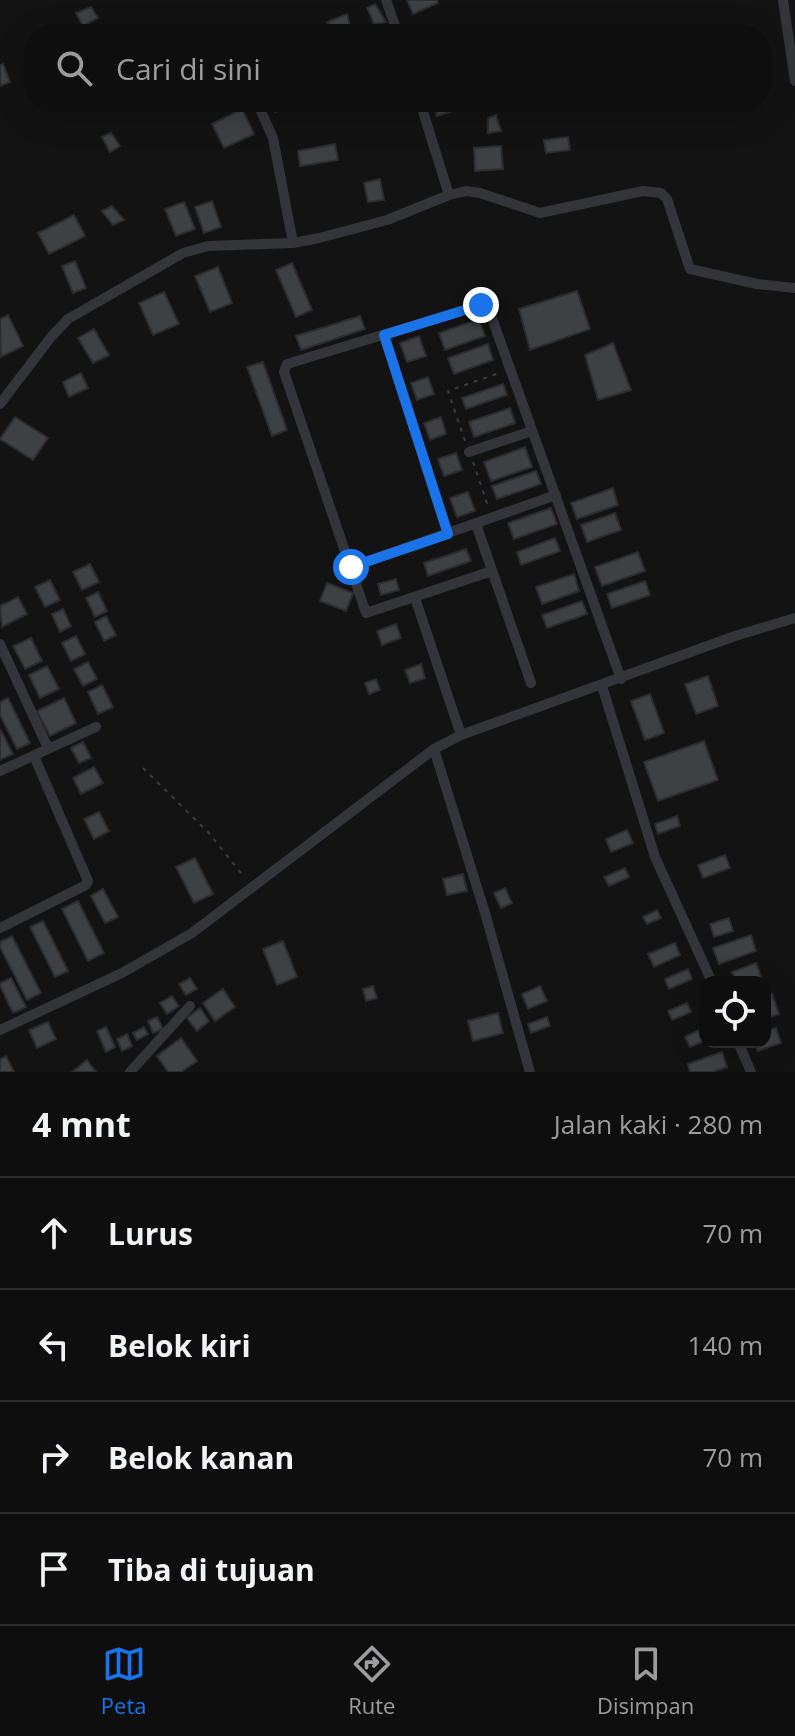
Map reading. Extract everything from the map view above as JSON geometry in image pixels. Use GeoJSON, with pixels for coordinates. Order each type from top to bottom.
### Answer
{"type":"FeatureCollection","features":[{"type":"Feature","properties":{"kind":"street"},"geometry":{"type":"LineString","coordinates":[[386,0],[394,24]]}},
{"type":"Feature","properties":{"kind":"street"},"geometry":{"type":"LineString","coordinates":[[783,0],[795,81]]}},
{"type":"Feature","properties":{"kind":"street"},"geometry":{"type":"LineString","coordinates":[[261,112],[273,138],[293,243]]}},
{"type":"Feature","properties":{"kind":"street"},"geometry":{"type":"LineString","coordinates":[[423,112],[449,195]]}},
{"type":"Feature","properties":{"kind":"street"},"geometry":{"type":"LineString","coordinates":[[0,404],[68,319],[183,253],[208,246],[293,243],[387,220],[466,191],[540,213],[643,191],[656,191],[667,199],[690,269],[757,284],[795,288]]}},
{"type":"Feature","properties":{"kind":"street"},"geometry":{"type":"LineString","coordinates":[[492,571],[366,613],[284,369],[289,363],[485,305],[621,679]]}},
{"type":"Feature","properties":{"kind":"street"},"geometry":{"type":"LineString","coordinates":[[384,335],[448,534]]}},
{"type":"Feature","properties":{"kind":"street"},"geometry":{"type":"LineString","coordinates":[[469,452],[532,431]]}},
{"type":"Feature","properties":{"kind":"street"},"geometry":{"type":"LineString","coordinates":[[351,567],[556,495]]}},
{"type":"Feature","properties":{"kind":"street"},"geometry":{"type":"LineString","coordinates":[[476,524],[531,683]]}},
{"type":"Feature","properties":{"kind":"street"},"geometry":{"type":"LineString","coordinates":[[415,598],[461,735]]}},
{"type":"Feature","properties":{"kind":"street"},"geometry":{"type":"LineString","coordinates":[[0,1030],[122,973],[192,933],[434,749],[461,735],[795,618]]}},
{"type":"Feature","properties":{"kind":"street"},"geometry":{"type":"LineString","coordinates":[[0,644],[48,748]]}},
{"type":"Feature","properties":{"kind":"street"},"geometry":{"type":"LineString","coordinates":[[602,686],[655,857],[709,976]]}},
{"type":"Feature","properties":{"kind":"street"},"geometry":{"type":"LineString","coordinates":[[0,771],[96,727]]}},
{"type":"Feature","properties":{"kind":"street"},"geometry":{"type":"LineString","coordinates":[[434,749],[530,1072]]}},
{"type":"Feature","properties":{"kind":"street"},"geometry":{"type":"LineString","coordinates":[[0,928],[86,885],[88,881],[34,756]]}},
{"type":"Feature","properties":{"kind":"street"},"geometry":{"type":"LineString","coordinates":[[130,1072],[190,1006]]}},
{"type":"Feature","properties":{"kind":"street"},"geometry":{"type":"LineString","coordinates":[[741,1048],[751,1072]]}},
{"type":"Feature","properties":{"kind":"path"},"geometry":{"type":"LineString","coordinates":[[492,518],[448,391],[510,369]]}},
{"type":"Feature","properties":{"kind":"path"},"geometry":{"type":"LineString","coordinates":[[143,768],[216,841],[252,888]]}},
{"type":"Feature","properties":{"kind":"building"},"geometry":{"type":"Polygon","coordinates":[[[407,0],[437,0],[438,3],[413,14],[407,0]]]}},
{"type":"Feature","properties":{"kind":"building"},"geometry":{"type":"Polygon","coordinates":[[[375,4],[386,22],[374,24],[367,8],[375,4]]]}},
{"type":"Feature","properties":{"kind":"building"},"geometry":{"type":"Polygon","coordinates":[[[91,7],[98,18],[82,24],[76,13],[91,7]]]}},
{"type":"Feature","properties":{"kind":"building"},"geometry":{"type":"Polygon","coordinates":[[[347,14],[350,24],[328,24],[347,14]]]}},
{"type":"Feature","properties":{"kind":"building"},"geometry":{"type":"Polygon","coordinates":[[[3,64],[10,82],[0,86],[0,65],[3,64]]]}},
{"type":"Feature","properties":{"kind":"building"},"geometry":{"type":"Polygon","coordinates":[[[236,112],[243,112],[254,134],[224,148],[212,124],[236,112]]]}},
{"type":"Feature","properties":{"kind":"building"},"geometry":{"type":"Polygon","coordinates":[[[496,115],[501,131],[488,133],[488,118],[496,115]]]}},
{"type":"Feature","properties":{"kind":"building"},"geometry":{"type":"Polygon","coordinates":[[[111,133],[120,146],[110,152],[102,137],[111,133]]]}},
{"type":"Feature","properties":{"kind":"building"},"geometry":{"type":"Polygon","coordinates":[[[568,137],[570,150],[546,153],[544,140],[568,137]]]}},
{"type":"Feature","properties":{"kind":"building"},"geometry":{"type":"Polygon","coordinates":[[[335,144],[338,160],[300,166],[298,151],[335,144]]]}},
{"type":"Feature","properties":{"kind":"building"},"geometry":{"type":"Polygon","coordinates":[[[501,146],[503,169],[475,171],[474,148],[501,146]]]}},
{"type":"Feature","properties":{"kind":"building"},"geometry":{"type":"Polygon","coordinates":[[[380,179],[384,200],[368,202],[364,183],[380,179]]]}},
{"type":"Feature","properties":{"kind":"building"},"geometry":{"type":"Polygon","coordinates":[[[212,201],[221,227],[204,233],[195,207],[212,201]]]}},
{"type":"Feature","properties":{"kind":"building"},"geometry":{"type":"Polygon","coordinates":[[[184,202],[195,229],[176,236],[165,209],[184,202]]]}},
{"type":"Feature","properties":{"kind":"building"},"geometry":{"type":"Polygon","coordinates":[[[112,206],[124,220],[113,225],[102,211],[112,206]]]}},
{"type":"Feature","properties":{"kind":"building"},"geometry":{"type":"Polygon","coordinates":[[[74,215],[85,236],[49,254],[38,233],[74,215]]]}},
{"type":"Feature","properties":{"kind":"building"},"geometry":{"type":"Polygon","coordinates":[[[75,261],[86,288],[73,293],[62,266],[75,261]]]}},
{"type":"Feature","properties":{"kind":"building"},"geometry":{"type":"Polygon","coordinates":[[[292,263],[312,310],[296,317],[276,270],[292,263]]]}},
{"type":"Feature","properties":{"kind":"building"},"geometry":{"type":"Polygon","coordinates":[[[218,267],[232,303],[210,312],[195,276],[218,267]]]}},
{"type":"Feature","properties":{"kind":"building"},"geometry":{"type":"Polygon","coordinates":[[[577,291],[590,329],[530,350],[519,309],[577,291]]]}},
{"type":"Feature","properties":{"kind":"building"},"geometry":{"type":"Polygon","coordinates":[[[164,292],[179,324],[153,335],[139,303],[164,292]]]}},
{"type":"Feature","properties":{"kind":"building"},"geometry":{"type":"Polygon","coordinates":[[[8,315],[23,346],[1,357],[0,319],[8,315]]]}},
{"type":"Feature","properties":{"kind":"building"},"geometry":{"type":"Polygon","coordinates":[[[360,316],[365,329],[301,350],[296,336],[360,316]]]}},
{"type":"Feature","properties":{"kind":"building"},"geometry":{"type":"Polygon","coordinates":[[[479,319],[485,336],[445,350],[439,333],[479,319]]]}},
{"type":"Feature","properties":{"kind":"building"},"geometry":{"type":"Polygon","coordinates":[[[94,329],[109,355],[93,363],[78,338],[94,329]]]}},
{"type":"Feature","properties":{"kind":"building"},"geometry":{"type":"Polygon","coordinates":[[[419,336],[426,356],[407,362],[400,343],[419,336]]]}},
{"type":"Feature","properties":{"kind":"building"},"geometry":{"type":"Polygon","coordinates":[[[613,343],[631,390],[598,400],[585,355],[613,343]]]}},
{"type":"Feature","properties":{"kind":"building"},"geometry":{"type":"Polygon","coordinates":[[[488,344],[493,360],[454,374],[448,358],[488,344]]]}},
{"type":"Feature","properties":{"kind":"building"},"geometry":{"type":"Polygon","coordinates":[[[263,362],[287,430],[272,436],[247,367],[263,362]]]}},
{"type":"Feature","properties":{"kind":"building"},"geometry":{"type":"Polygon","coordinates":[[[81,373],[88,388],[69,397],[63,382],[81,373]]]}},
{"type":"Feature","properties":{"kind":"building"},"geometry":{"type":"Polygon","coordinates":[[[428,377],[434,394],[417,400],[411,383],[428,377]]]}},
{"type":"Feature","properties":{"kind":"building"},"geometry":{"type":"Polygon","coordinates":[[[503,384],[507,395],[466,409],[462,398],[503,384]]]}},
{"type":"Feature","properties":{"kind":"building"},"geometry":{"type":"Polygon","coordinates":[[[510,408],[515,423],[474,437],[469,422],[510,408]]]}},
{"type":"Feature","properties":{"kind":"building"},"geometry":{"type":"Polygon","coordinates":[[[15,417],[48,438],[33,460],[0,439],[15,417]]]}},
{"type":"Feature","properties":{"kind":"building"},"geometry":{"type":"Polygon","coordinates":[[[441,417],[446,434],[430,440],[424,423],[441,417]]]}},
{"type":"Feature","properties":{"kind":"building"},"geometry":{"type":"Polygon","coordinates":[[[525,447],[532,467],[491,481],[484,462],[525,447]]]}},
{"type":"Feature","properties":{"kind":"building"},"geometry":{"type":"Polygon","coordinates":[[[456,453],[462,470],[444,476],[438,459],[456,453]]]}},
{"type":"Feature","properties":{"kind":"building"},"geometry":{"type":"Polygon","coordinates":[[[536,471],[541,484],[497,499],[492,486],[536,471]]]}},
{"type":"Feature","properties":{"kind":"building"},"geometry":{"type":"Polygon","coordinates":[[[613,488],[618,505],[577,519],[571,503],[613,488]]]}},
{"type":"Feature","properties":{"kind":"building"},"geometry":{"type":"Polygon","coordinates":[[[468,492],[475,511],[457,517],[450,498],[468,492]]]}},
{"type":"Feature","properties":{"kind":"building"},"geometry":{"type":"Polygon","coordinates":[[[551,508],[557,524],[514,539],[508,523],[551,508]]]}},
{"type":"Feature","properties":{"kind":"building"},"geometry":{"type":"Polygon","coordinates":[[[615,513],[621,530],[587,542],[581,525],[615,513]]]}},
{"type":"Feature","properties":{"kind":"building"},"geometry":{"type":"Polygon","coordinates":[[[555,538],[560,551],[521,565],[517,552],[555,538]]]}},
{"type":"Feature","properties":{"kind":"building"},"geometry":{"type":"Polygon","coordinates":[[[466,549],[471,561],[428,576],[424,563],[466,549]]]}},
{"type":"Feature","properties":{"kind":"building"},"geometry":{"type":"Polygon","coordinates":[[[638,552],[645,571],[602,586],[595,567],[638,552]]]}},
{"type":"Feature","properties":{"kind":"building"},"geometry":{"type":"Polygon","coordinates":[[[90,564],[99,582],[82,590],[73,572],[90,564]]]}},
{"type":"Feature","properties":{"kind":"building"},"geometry":{"type":"Polygon","coordinates":[[[574,574],[579,591],[542,604],[536,587],[574,574]]]}},
{"type":"Feature","properties":{"kind":"building"},"geometry":{"type":"Polygon","coordinates":[[[396,579],[399,590],[381,595],[378,584],[396,579]]]}},
{"type":"Feature","properties":{"kind":"building"},"geometry":{"type":"Polygon","coordinates":[[[50,580],[60,600],[45,607],[35,587],[50,580]]]}},
{"type":"Feature","properties":{"kind":"building"},"geometry":{"type":"Polygon","coordinates":[[[645,581],[650,595],[612,608],[607,594],[645,581]]]}},
{"type":"Feature","properties":{"kind":"building"},"geometry":{"type":"Polygon","coordinates":[[[327,583],[353,593],[346,611],[320,601],[327,583]]]}},
{"type":"Feature","properties":{"kind":"building"},"geometry":{"type":"Polygon","coordinates":[[[98,592],[107,611],[95,617],[86,598],[98,592]]]}},
{"type":"Feature","properties":{"kind":"building"},"geometry":{"type":"Polygon","coordinates":[[[18,597],[27,614],[2,627],[0,606],[18,597]]]}},
{"type":"Feature","properties":{"kind":"building"},"geometry":{"type":"Polygon","coordinates":[[[582,601],[587,614],[547,628],[542,615],[582,601]]]}},
{"type":"Feature","properties":{"kind":"building"},"geometry":{"type":"Polygon","coordinates":[[[63,609],[71,626],[60,632],[52,614],[63,609]]]}},
{"type":"Feature","properties":{"kind":"building"},"geometry":{"type":"Polygon","coordinates":[[[106,616],[116,635],[104,641],[95,622],[106,616]]]}},
{"type":"Feature","properties":{"kind":"building"},"geometry":{"type":"Polygon","coordinates":[[[396,624],[401,638],[382,645],[377,631],[396,624]]]}},
{"type":"Feature","properties":{"kind":"building"},"geometry":{"type":"Polygon","coordinates":[[[76,636],[85,654],[71,661],[62,643],[76,636]]]}},
{"type":"Feature","properties":{"kind":"building"},"geometry":{"type":"Polygon","coordinates":[[[31,638],[42,661],[25,669],[13,646],[31,638]]]}},
{"type":"Feature","properties":{"kind":"building"},"geometry":{"type":"Polygon","coordinates":[[[88,662],[97,679],[83,686],[74,669],[88,662]]]}},
{"type":"Feature","properties":{"kind":"building"},"geometry":{"type":"Polygon","coordinates":[[[421,664],[425,678],[410,683],[405,670],[421,664]]]}},
{"type":"Feature","properties":{"kind":"building"},"geometry":{"type":"Polygon","coordinates":[[[47,666],[59,689],[40,698],[29,675],[47,666]]]}},
{"type":"Feature","properties":{"kind":"building"},"geometry":{"type":"Polygon","coordinates":[[[708,676],[718,706],[696,714],[685,684],[708,676]]]}},
{"type":"Feature","properties":{"kind":"building"},"geometry":{"type":"Polygon","coordinates":[[[376,679],[380,690],[369,694],[365,683],[376,679]]]}},
{"type":"Feature","properties":{"kind":"building"},"geometry":{"type":"Polygon","coordinates":[[[102,685],[113,707],[98,714],[88,692],[102,685]]]}},
{"type":"Feature","properties":{"kind":"building"},"geometry":{"type":"Polygon","coordinates":[[[650,694],[664,733],[645,740],[631,701],[650,694]]]}},
{"type":"Feature","properties":{"kind":"building"},"geometry":{"type":"Polygon","coordinates":[[[8,698],[30,743],[17,749],[0,715],[0,702],[8,698]]]}},
{"type":"Feature","properties":{"kind":"building"},"geometry":{"type":"Polygon","coordinates":[[[64,698],[76,723],[50,736],[37,711],[64,698]]]}},
{"type":"Feature","properties":{"kind":"building"},"geometry":{"type":"Polygon","coordinates":[[[0,729],[13,754],[0,760],[0,729]]]}},
{"type":"Feature","properties":{"kind":"building"},"geometry":{"type":"Polygon","coordinates":[[[704,741],[718,780],[658,801],[644,762],[704,741]]]}},
{"type":"Feature","properties":{"kind":"building"},"geometry":{"type":"Polygon","coordinates":[[[83,742],[91,758],[79,763],[71,748],[83,742]]]}},
{"type":"Feature","properties":{"kind":"building"},"geometry":{"type":"Polygon","coordinates":[[[94,767],[103,783],[81,794],[73,778],[94,767]]]}},
{"type":"Feature","properties":{"kind":"building"},"geometry":{"type":"Polygon","coordinates":[[[99,812],[109,831],[94,839],[84,819],[99,812]]]}},
{"type":"Feature","properties":{"kind":"building"},"geometry":{"type":"Polygon","coordinates":[[[677,816],[680,826],[658,834],[655,824],[677,816]]]}},
{"type":"Feature","properties":{"kind":"building"},"geometry":{"type":"Polygon","coordinates":[[[627,830],[633,843],[611,852],[606,839],[627,830]]]}},
{"type":"Feature","properties":{"kind":"building"},"geometry":{"type":"Polygon","coordinates":[[[725,855],[730,868],[703,878],[698,865],[725,855]]]}},
{"type":"Feature","properties":{"kind":"building"},"geometry":{"type":"Polygon","coordinates":[[[195,858],[213,894],[194,903],[176,867],[195,858]]]}},
{"type":"Feature","properties":{"kind":"building"},"geometry":{"type":"Polygon","coordinates":[[[625,868],[629,877],[609,886],[604,877],[625,868]]]}},
{"type":"Feature","properties":{"kind":"building"},"geometry":{"type":"Polygon","coordinates":[[[463,874],[467,891],[447,895],[443,879],[463,874]]]}},
{"type":"Feature","properties":{"kind":"building"},"geometry":{"type":"Polygon","coordinates":[[[505,888],[512,903],[501,908],[494,893],[505,888]]]}},
{"type":"Feature","properties":{"kind":"building"},"geometry":{"type":"Polygon","coordinates":[[[103,889],[118,917],[105,923],[91,896],[103,889]]]}},
{"type":"Feature","properties":{"kind":"building"},"geometry":{"type":"Polygon","coordinates":[[[78,901],[104,953],[88,961],[62,909],[78,901]]]}},
{"type":"Feature","properties":{"kind":"building"},"geometry":{"type":"Polygon","coordinates":[[[657,910],[661,918],[647,924],[643,917],[657,910]]]}},
{"type":"Feature","properties":{"kind":"building"},"geometry":{"type":"Polygon","coordinates":[[[729,918],[733,931],[714,937],[710,924],[729,918]]]}},
{"type":"Feature","properties":{"kind":"building"},"geometry":{"type":"Polygon","coordinates":[[[43,921],[68,971],[55,977],[30,927],[43,921]]]}},
{"type":"Feature","properties":{"kind":"building"},"geometry":{"type":"Polygon","coordinates":[[[751,935],[756,951],[719,964],[713,948],[751,935]]]}},
{"type":"Feature","properties":{"kind":"building"},"geometry":{"type":"Polygon","coordinates":[[[12,936],[41,993],[27,1000],[0,947],[0,942],[12,936]]]}},
{"type":"Feature","properties":{"kind":"building"},"geometry":{"type":"Polygon","coordinates":[[[283,941],[297,977],[277,985],[263,949],[283,941]]]}},
{"type":"Feature","properties":{"kind":"building"},"geometry":{"type":"Polygon","coordinates":[[[675,943],[680,955],[654,967],[648,954],[675,943]]]}},
{"type":"Feature","properties":{"kind":"building"},"geometry":{"type":"Polygon","coordinates":[[[756,963],[761,976],[734,976],[732,972],[756,963]]]}},
{"type":"Feature","properties":{"kind":"building"},"geometry":{"type":"Polygon","coordinates":[[[688,969],[692,979],[669,989],[665,979],[688,969]]]}},
{"type":"Feature","properties":{"kind":"building"},"geometry":{"type":"Polygon","coordinates":[[[11,978],[26,1007],[13,1013],[0,986],[0,983],[11,978]]]}},
{"type":"Feature","properties":{"kind":"building"},"geometry":{"type":"Polygon","coordinates":[[[190,978],[197,989],[186,995],[179,984],[190,978]]]}},
{"type":"Feature","properties":{"kind":"building"},"geometry":{"type":"Polygon","coordinates":[[[373,986],[377,998],[366,1001],[363,989],[373,986]]]}},
{"type":"Feature","properties":{"kind":"building"},"geometry":{"type":"Polygon","coordinates":[[[540,986],[547,1001],[528,1009],[522,994],[540,986]]]}},
{"type":"Feature","properties":{"kind":"building"},"geometry":{"type":"Polygon","coordinates":[[[223,989],[235,1007],[215,1021],[203,1003],[223,989]]]}},
{"type":"Feature","properties":{"kind":"building"},"geometry":{"type":"Polygon","coordinates":[[[771,994],[779,1014],[771,1017],[771,994]]]}},
{"type":"Feature","properties":{"kind":"building"},"geometry":{"type":"Polygon","coordinates":[[[172,996],[179,1006],[167,1014],[160,1003],[172,996]]]}},
{"type":"Feature","properties":{"kind":"building"},"geometry":{"type":"Polygon","coordinates":[[[687,1003],[691,1012],[672,1020],[668,1011],[687,1003]]]}},
{"type":"Feature","properties":{"kind":"building"},"geometry":{"type":"Polygon","coordinates":[[[200,1008],[209,1021],[197,1031],[187,1018],[200,1008]]]}},
{"type":"Feature","properties":{"kind":"building"},"geometry":{"type":"Polygon","coordinates":[[[498,1013],[503,1033],[473,1041],[468,1021],[498,1013]]]}},
{"type":"Feature","properties":{"kind":"building"},"geometry":{"type":"Polygon","coordinates":[[[157,1017],[163,1029],[153,1033],[148,1021],[157,1017]]]}},
{"type":"Feature","properties":{"kind":"building"},"geometry":{"type":"Polygon","coordinates":[[[547,1017],[550,1026],[531,1033],[528,1024],[547,1017]]]}},
{"type":"Feature","properties":{"kind":"building"},"geometry":{"type":"Polygon","coordinates":[[[48,1022],[56,1039],[37,1048],[29,1030],[48,1022]]]}},
{"type":"Feature","properties":{"kind":"building"},"geometry":{"type":"Polygon","coordinates":[[[106,1027],[115,1047],[106,1052],[97,1031],[106,1027]]]}},
{"type":"Feature","properties":{"kind":"building"},"geometry":{"type":"Polygon","coordinates":[[[144,1027],[148,1034],[137,1040],[133,1033],[144,1027]]]}},
{"type":"Feature","properties":{"kind":"building"},"geometry":{"type":"Polygon","coordinates":[[[776,1028],[781,1043],[771,1046],[771,1030],[776,1028]]]}},
{"type":"Feature","properties":{"kind":"building"},"geometry":{"type":"Polygon","coordinates":[[[699,1030],[699,1043],[690,1047],[685,1037],[699,1030]]]}},
{"type":"Feature","properties":{"kind":"building"},"geometry":{"type":"Polygon","coordinates":[[[127,1034],[132,1046],[122,1051],[117,1039],[127,1034]]]}},
{"type":"Feature","properties":{"kind":"building"},"geometry":{"type":"Polygon","coordinates":[[[181,1038],[197,1061],[181,1072],[168,1072],[157,1056],[181,1038]]]}},
{"type":"Feature","properties":{"kind":"building"},"geometry":{"type":"Polygon","coordinates":[[[722,1052],[727,1067],[712,1072],[690,1072],[688,1064],[722,1052]]]}},
{"type":"Feature","properties":{"kind":"building"},"geometry":{"type":"Polygon","coordinates":[[[6,1056],[14,1072],[0,1072],[0,1059],[6,1056]]]}},
{"type":"Feature","properties":{"kind":"building"},"geometry":{"type":"Polygon","coordinates":[[[87,1060],[96,1072],[72,1072],[87,1060]]]}},
{"type":"Feature","properties":{"kind":"route"},"geometry":{"type":"LineString","coordinates":[[351,567],[448,534],[384,335],[481,305]]}}]}
